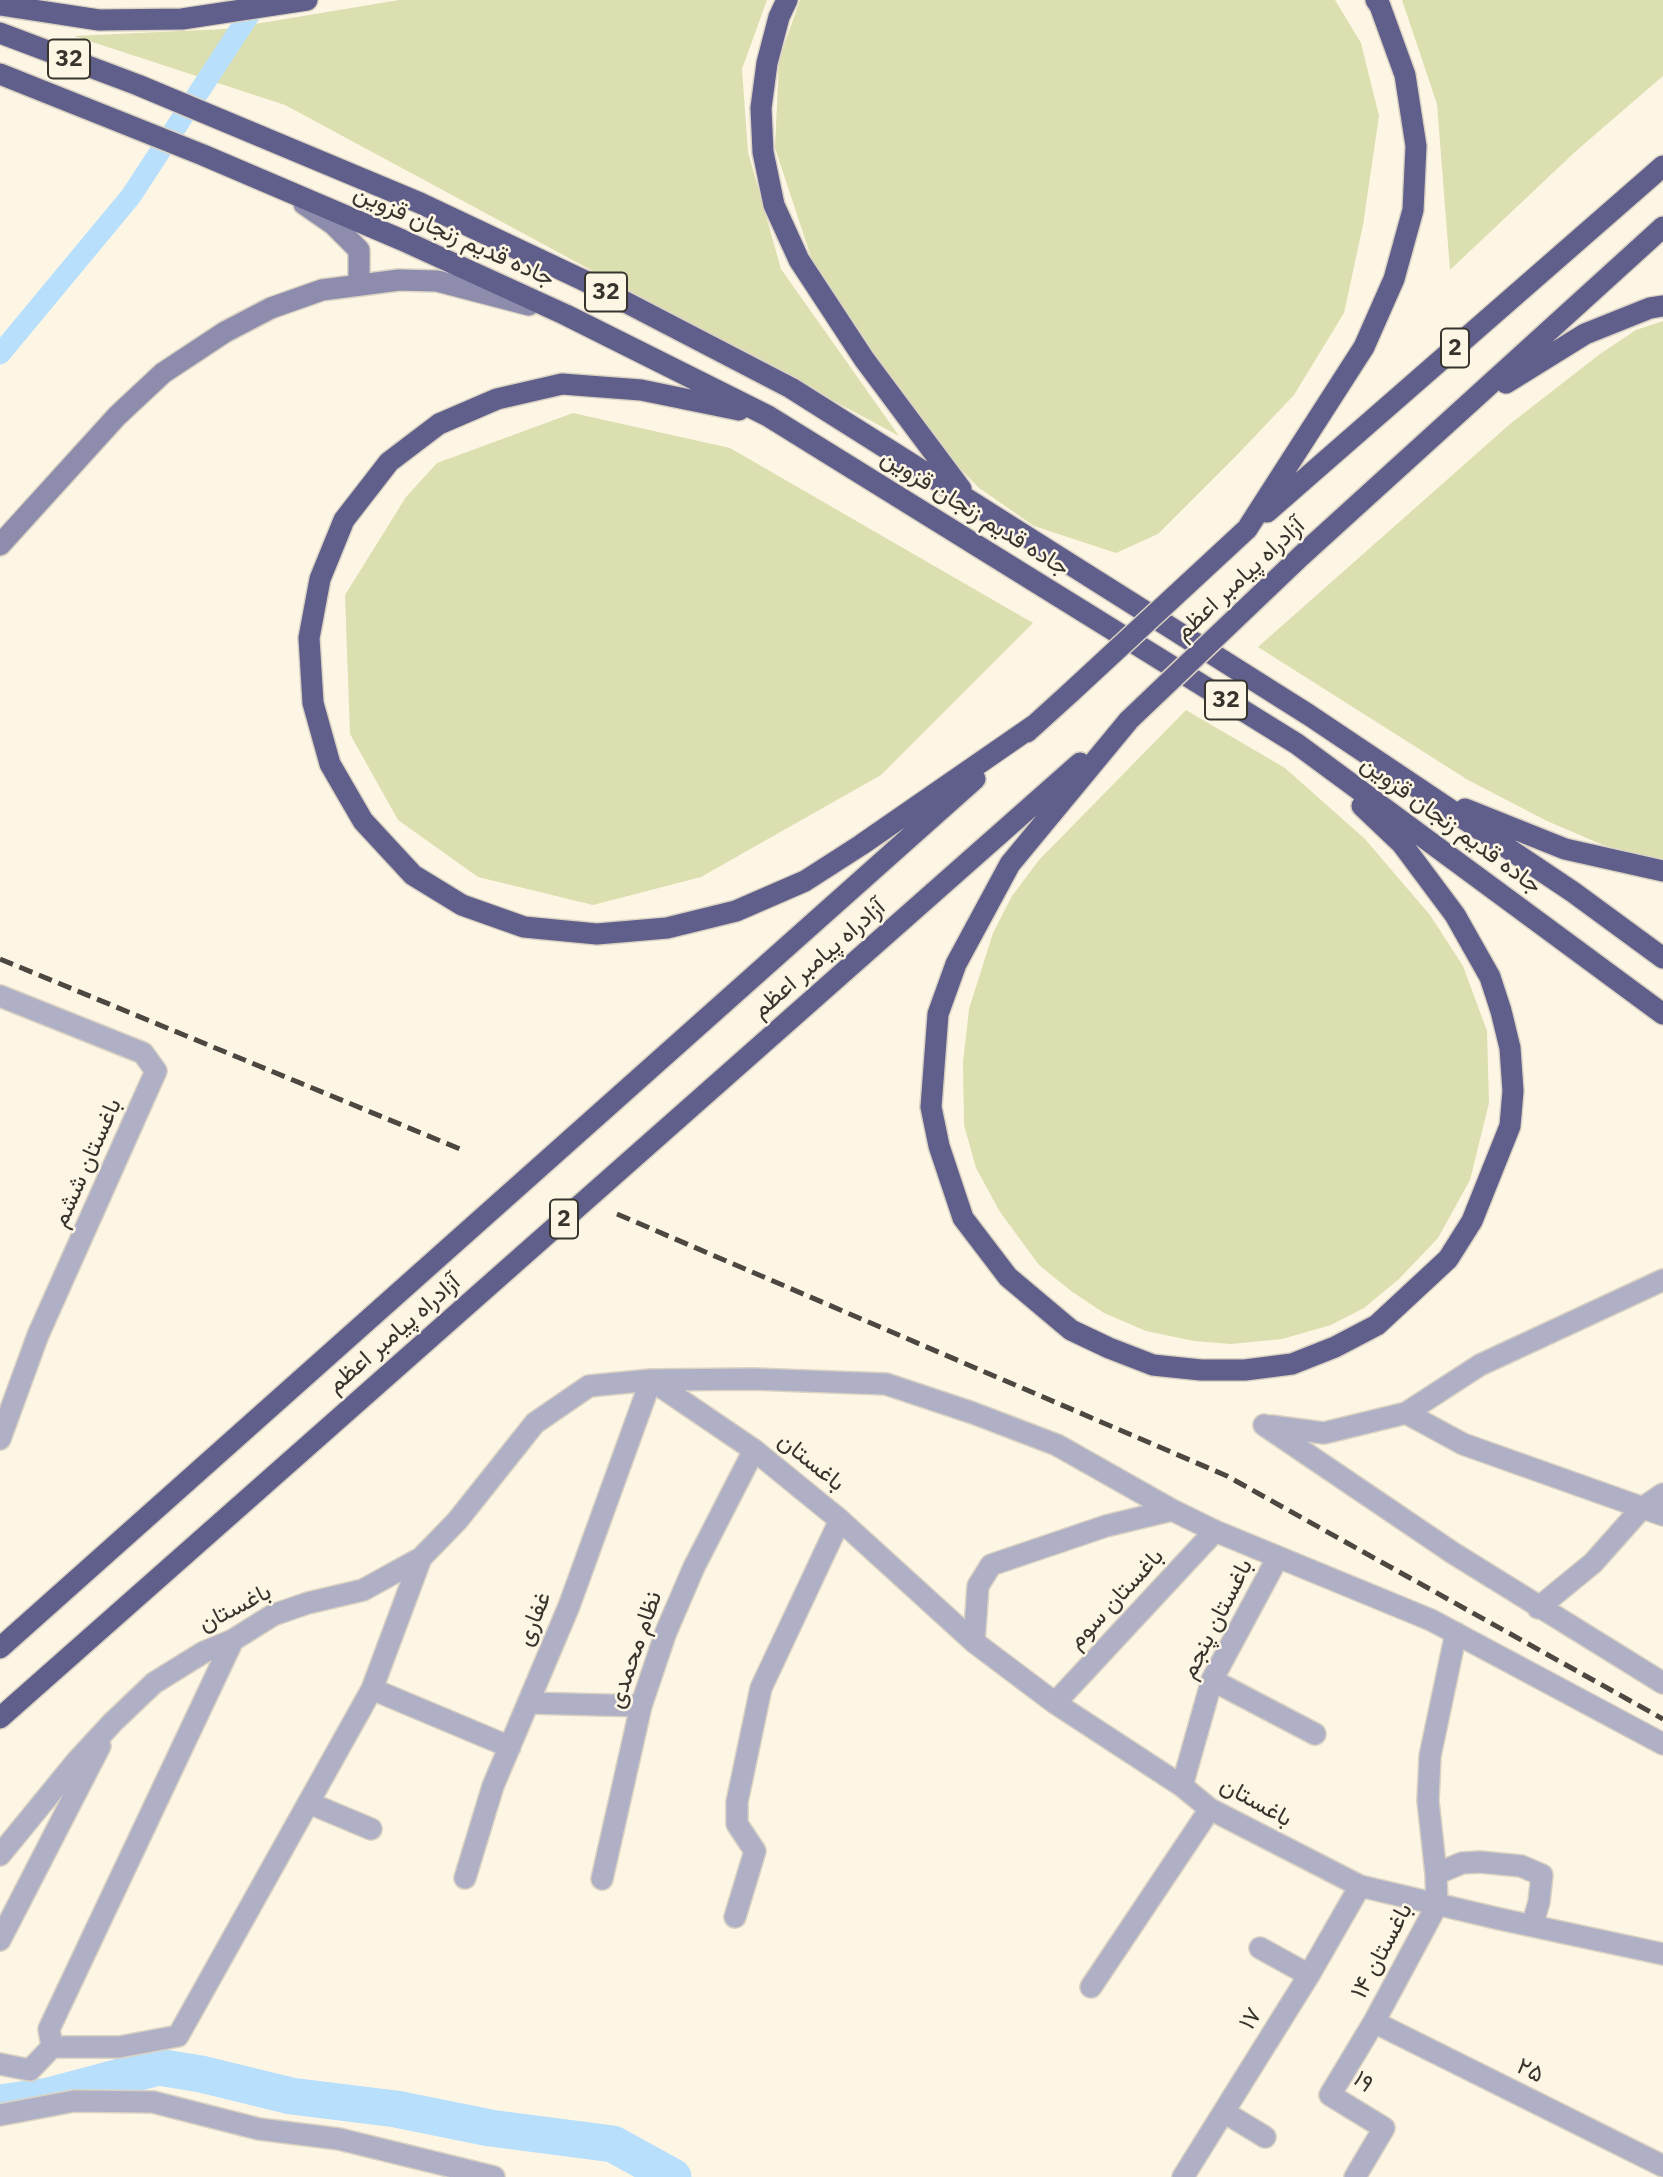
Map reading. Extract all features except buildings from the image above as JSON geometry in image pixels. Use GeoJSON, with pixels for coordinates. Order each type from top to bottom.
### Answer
{"type":"FeatureCollection","features":[{"type":"Feature","properties":{"kind":"highway"},"geometry":{"type":"LineString","coordinates":[[787,0],[779,17],[767,63],[761,108],[763,152],[774,205],[799,260],[857,348],[969,499]]}},
{"type":"Feature","properties":{"kind":"highway"},"geometry":{"type":"LineString","coordinates":[[1247,529],[1364,347],[1394,279],[1413,211],[1416,146],[1405,75],[1376,0]]}},
{"type":"Feature","properties":{"kind":"highway"},"geometry":{"type":"LineString","coordinates":[[0,5],[99,20],[182,19],[305,1]]}},
{"type":"Feature","properties":{"kind":"highway","name":"جاده قدیم زنجان قزوین"},"geometry":{"type":"LineString","coordinates":[[0,33],[138,85],[420,203],[597,287],[791,388],[1309,715],[1573,892],[1663,958]]}},
{"type":"Feature","properties":{"kind":"highway","name":"جاده قدیم زنجان قزوین"},"geometry":{"type":"LineString","coordinates":[[0,74],[203,155],[566,315],[768,416],[1297,744],[1663,1014]]}},
{"type":"Feature","properties":{"kind":"highway","name":"آزادراه پیامبر اعظم"},"geometry":{"type":"LineString","coordinates":[[0,1648],[842,900],[1247,529],[1663,166]]}},
{"type":"Feature","properties":{"kind":"highway","name":"آزادراه پیامبر اعظم"},"geometry":{"type":"LineString","coordinates":[[0,1718],[1129,720],[1301,556],[1663,227]]}},
{"type":"Feature","properties":{"kind":"highway"},"geometry":{"type":"LineString","coordinates":[[1460,412],[1585,334],[1650,308],[1663,306]]}},
{"type":"Feature","properties":{"kind":"highway"},"geometry":{"type":"LineString","coordinates":[[768,416],[641,390],[562,384],[497,399],[439,424],[388,462],[344,520],[320,579],[309,638],[313,703],[330,764],[363,821],[413,875],[462,905],[524,927],[597,934],[667,928],[737,911],[805,881],[1036,724]]}},
{"type":"Feature","properties":{"kind":"highway"},"geometry":{"type":"LineString","coordinates":[[1129,720],[1010,864],[956,964],[938,1014],[931,1107],[939,1146],[963,1219],[1008,1277],[1070,1330],[1153,1365],[1200,1370],[1245,1370],[1292,1364],[1335,1347],[1377,1325],[1448,1259],[1472,1220],[1510,1126],[1513,1091],[1510,1048],[1490,976],[1455,915],[1402,844],[1297,744]]}},
{"type":"Feature","properties":{"kind":"highway"},"geometry":{"type":"LineString","coordinates":[[1426,794],[1565,849],[1663,872]]}},
{"type":"Feature","properties":{"kind":"street"},"geometry":{"type":"LineString","coordinates":[[278,187],[333,224],[359,250],[359,285]]}},
{"type":"Feature","properties":{"kind":"street"},"geometry":{"type":"LineString","coordinates":[[0,545],[117,415],[163,373],[225,332],[271,308],[322,290],[399,280],[438,281],[566,315]]}},
{"type":"Feature","properties":{"kind":"street","name":"باغستان ششم"},"geometry":{"type":"LineString","coordinates":[[0,996],[143,1053],[156,1071],[38,1335],[0,1439]]}},
{"type":"Feature","properties":{"kind":"street"},"geometry":{"type":"LineString","coordinates":[[1663,1280],[1480,1365],[1406,1413],[1324,1433],[1264,1425],[1538,1608],[1663,1683]]}},
{"type":"Feature","properties":{"kind":"street"},"geometry":{"type":"LineString","coordinates":[[651,1380],[753,1379],[886,1384],[973,1413],[1057,1445],[1172,1510],[1215,1531],[1431,1620],[1663,1744]]}},
{"type":"Feature","properties":{"kind":"street","name":"باغستان"},"geometry":{"type":"LineString","coordinates":[[0,1855],[38,1805],[113,1722],[154,1683],[204,1652],[233,1640],[273,1615],[308,1603],[363,1590],[421,1558],[457,1521],[536,1423],[589,1386],[651,1380],[754,1450],[840,1520],[974,1642],[1055,1703],[1182,1786],[1210,1810],[1360,1886],[1532,1926],[1662,1950]]}},
{"type":"Feature","properties":{"kind":"street","name":"غفاری"},"geometry":{"type":"LineString","coordinates":[[465,1878],[493,1786],[569,1606],[651,1380]]}},
{"type":"Feature","properties":{"kind":"street"},"geometry":{"type":"LineString","coordinates":[[1406,1413],[1463,1444],[1663,1515]]}},
{"type":"Feature","properties":{"kind":"street","name":"نظام محمدی"},"geometry":{"type":"LineString","coordinates":[[601,1879],[641,1706],[666,1632],[694,1567],[754,1450]]}},
{"type":"Feature","properties":{"kind":"street"},"geometry":{"type":"LineString","coordinates":[[1538,1608],[1593,1563],[1642,1509],[1663,1494]]}},
{"type":"Feature","properties":{"kind":"street"},"geometry":{"type":"LineString","coordinates":[[974,1642],[978,1586],[991,1566],[1106,1525],[1172,1510]]}},
{"type":"Feature","properties":{"kind":"street"},"geometry":{"type":"LineString","coordinates":[[735,1917],[755,1851],[737,1824],[737,1802],[761,1688],[840,1520]]}},
{"type":"Feature","properties":{"kind":"street","name":"باغستان سوم"},"geometry":{"type":"LineString","coordinates":[[1055,1703],[1215,1531]]}},
{"type":"Feature","properties":{"kind":"street","name":"باغستان پنجم"},"geometry":{"type":"LineString","coordinates":[[1182,1786],[1212,1679],[1278,1557]]}},
{"type":"Feature","properties":{"kind":"street"},"geometry":{"type":"LineString","coordinates":[[0,2064],[30,2070],[52,2047],[120,2047],[178,2036],[372,1689],[421,1558]]}},
{"type":"Feature","properties":{"kind":"street"},"geometry":{"type":"LineString","coordinates":[[1437,1905],[1429,1801],[1430,1756],[1456,1633]]}},
{"type":"Feature","properties":{"kind":"street"},"geometry":{"type":"LineString","coordinates":[[52,2047],[50,2029],[233,1640]]}},
{"type":"Feature","properties":{"kind":"street"},"geometry":{"type":"LineString","coordinates":[[1212,1679],[1315,1734]]}},
{"type":"Feature","properties":{"kind":"street"},"geometry":{"type":"LineString","coordinates":[[372,1689],[510,1747]]}},
{"type":"Feature","properties":{"kind":"street"},"geometry":{"type":"LineString","coordinates":[[528,1703],[641,1706]]}},
{"type":"Feature","properties":{"kind":"street"},"geometry":{"type":"LineString","coordinates":[[0,1940],[113,1722]]}},
{"type":"Feature","properties":{"kind":"street"},"geometry":{"type":"LineString","coordinates":[[309,1802],[371,1829]]}},
{"type":"Feature","properties":{"kind":"street"},"geometry":{"type":"LineString","coordinates":[[1091,1987],[1210,1810]]}},
{"type":"Feature","properties":{"kind":"street"},"geometry":{"type":"LineString","coordinates":[[1436,1874],[1462,1863],[1480,1861],[1521,1866],[1542,1875],[1539,1902],[1532,1926]]}},
{"type":"Feature","properties":{"kind":"street","name":"۱۷"},"geometry":{"type":"LineString","coordinates":[[1183,2177],[1309,1975],[1360,1886]]}},
{"type":"Feature","properties":{"kind":"street","name":"باغستان ۱۴"},"geometry":{"type":"LineString","coordinates":[[1374,2022],[1437,1905]]}},
{"type":"Feature","properties":{"kind":"street"},"geometry":{"type":"LineString","coordinates":[[1260,1948],[1309,1975]]}},
{"type":"Feature","properties":{"kind":"street","name":"۲۵"},"geometry":{"type":"LineString","coordinates":[[1374,2022],[1663,2166]]}},
{"type":"Feature","properties":{"kind":"street","name":"۱۹"},"geometry":{"type":"LineString","coordinates":[[1355,2177],[1384,2127],[1330,2095],[1374,2022]]}},
{"type":"Feature","properties":{"kind":"street"},"geometry":{"type":"LineString","coordinates":[[0,2115],[74,2101],[153,2102],[259,2129],[339,2139],[494,2177]]}},
{"type":"Feature","properties":{"kind":"street"},"geometry":{"type":"LineString","coordinates":[[1224,2112],[1265,2137]]}},
{"type":"Feature","properties":{"kind":"green space"},"geometry":{"type":"Polygon","coordinates":[[[399,0],[767,0],[742,69],[748,152],[781,269],[899,436],[285,105],[74,36],[225,29],[399,0]]]}},
{"type":"Feature","properties":{"kind":"green space"},"geometry":{"type":"Polygon","coordinates":[[[800,0],[1335,0],[1361,43],[1379,116],[1363,225],[1344,313],[1294,395],[1158,534],[1116,553],[1034,526],[979,488],[947,455],[887,376],[812,260],[775,148],[779,60],[800,0]]]}},
{"type":"Feature","properties":{"kind":"green space"},"geometry":{"type":"Polygon","coordinates":[[[1402,0],[1663,0],[1663,76],[1576,151],[1450,270],[1437,104],[1402,0]]]}},
{"type":"Feature","properties":{"kind":"green space"},"geometry":{"type":"Polygon","coordinates":[[[1663,321],[1663,860],[1603,845],[1547,821],[1468,780],[1258,647],[1510,424],[1600,354],[1636,330],[1663,321]]]}},
{"type":"Feature","properties":{"kind":"green space"},"geometry":{"type":"Polygon","coordinates":[[[573,413],[730,448],[1033,623],[881,775],[701,877],[593,905],[478,877],[398,820],[350,734],[345,595],[406,497],[437,463],[573,413]]]}},
{"type":"Feature","properties":{"kind":"green space"},"geometry":{"type":"Polygon","coordinates":[[[1186,710],[1285,768],[1365,839],[1430,915],[1463,966],[1487,1031],[1489,1103],[1470,1180],[1438,1238],[1399,1279],[1364,1308],[1331,1325],[1282,1339],[1231,1344],[1194,1341],[1146,1331],[1104,1313],[1071,1291],[1039,1265],[1000,1212],[976,1168],[964,1125],[963,1063],[969,1009],[993,933],[1012,896],[1039,860],[1186,710]]]}},
{"type":"Feature","properties":{"kind":"waterway"},"geometry":{"type":"LineString","coordinates":[[0,354],[131,196],[259,0]]}},
{"type":"Feature","properties":{"kind":"waterway"},"geometry":{"type":"LineString","coordinates":[[0,2103],[49,2096],[158,2067],[201,2074],[291,2096],[396,2109],[490,2128],[613,2144],[673,2177]]}},
{"type":"Feature","properties":{"kind":"railway"},"geometry":{"type":"LineString","coordinates":[[0,959],[460,1149]]}},
{"type":"Feature","properties":{"kind":"railway"},"geometry":{"type":"LineString","coordinates":[[617,1214],[1227,1476],[1663,1719]]}}]}
